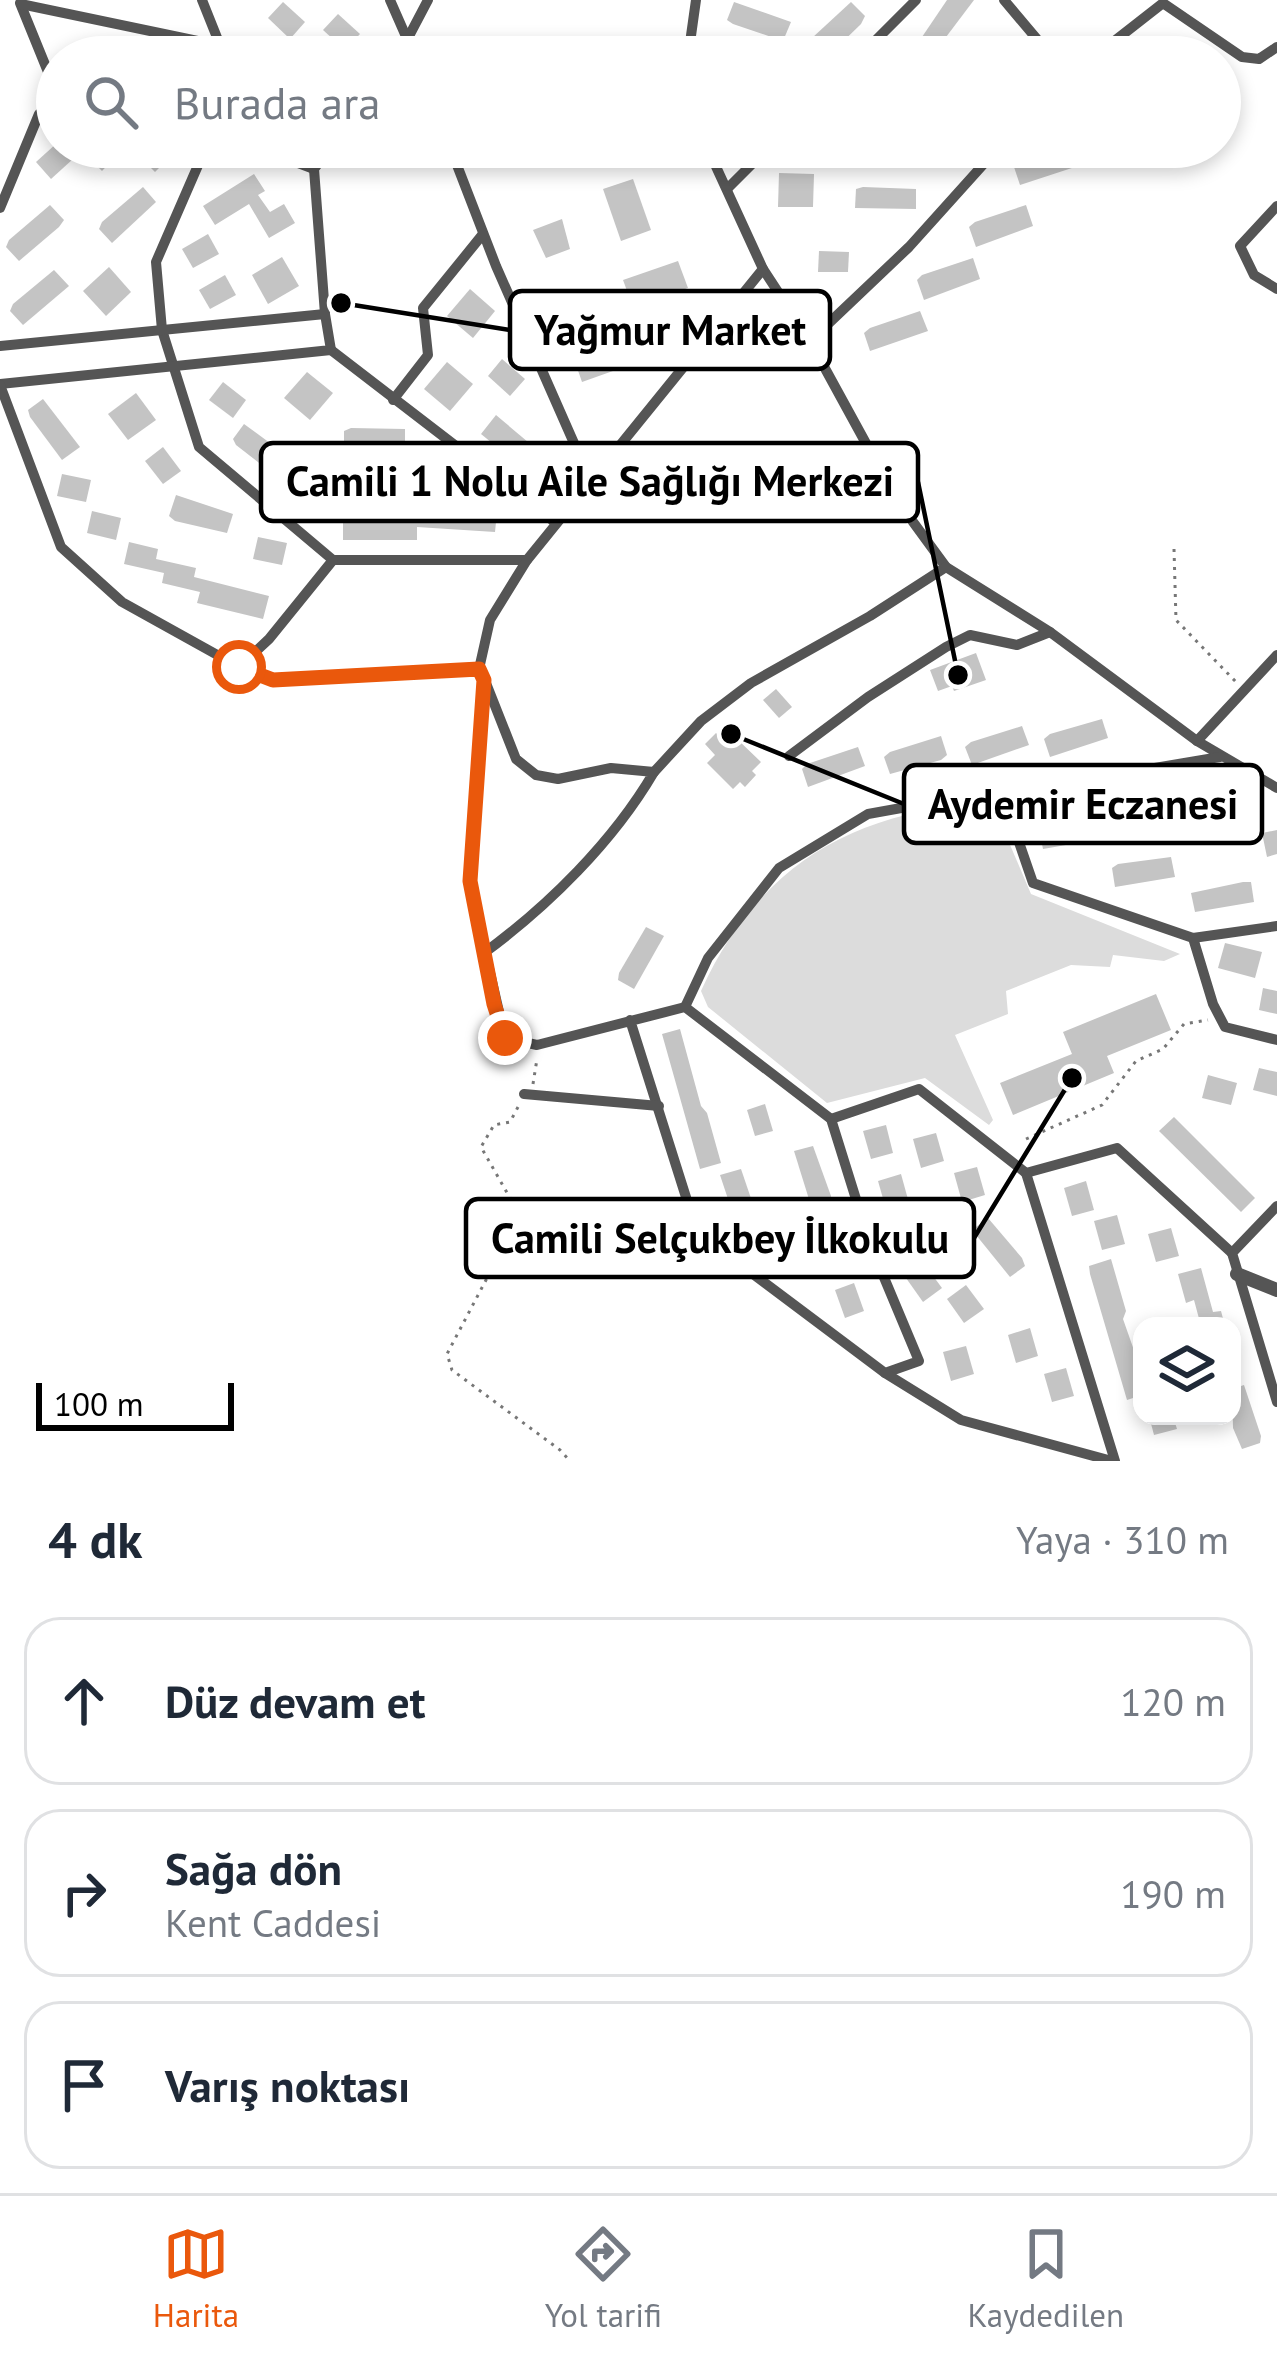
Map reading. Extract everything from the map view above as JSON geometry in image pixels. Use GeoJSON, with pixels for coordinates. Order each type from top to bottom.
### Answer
{"type":"FeatureCollection","features":[{"type":"Feature","properties":{"kind":"street"},"geometry":{"type":"LineString","coordinates":[[202,0],[216,36]]}},
{"type":"Feature","properties":{"kind":"street"},"geometry":{"type":"LineString","coordinates":[[390,0],[406,36]]}},
{"type":"Feature","properties":{"kind":"street"},"geometry":{"type":"LineString","coordinates":[[410,36],[428,0]]}},
{"type":"Feature","properties":{"kind":"street"},"geometry":{"type":"LineString","coordinates":[[691,36],[696,0]]}},
{"type":"Feature","properties":{"kind":"street"},"geometry":{"type":"LineString","coordinates":[[880,36],[916,0]]}},
{"type":"Feature","properties":{"kind":"street"},"geometry":{"type":"LineString","coordinates":[[1004,0],[1034,36]]}},
{"type":"Feature","properties":{"kind":"street"},"geometry":{"type":"LineString","coordinates":[[20,2],[178,36]]}},
{"type":"Feature","properties":{"kind":"street"},"geometry":{"type":"LineString","coordinates":[[20,2],[36,42]]}},
{"type":"Feature","properties":{"kind":"street"},"geometry":{"type":"LineString","coordinates":[[1120,36],[1163,2],[1212,36]]}},
{"type":"Feature","properties":{"kind":"street"},"geometry":{"type":"LineString","coordinates":[[1241,56],[1258,59],[1277,47]]}},
{"type":"Feature","properties":{"kind":"street"},"geometry":{"type":"LineString","coordinates":[[0,208],[36,121]]}},
{"type":"Feature","properties":{"kind":"street"},"geometry":{"type":"LineString","coordinates":[[197,168],[156,262],[162,330],[199,447],[333,560],[527,560]]}},
{"type":"Feature","properties":{"kind":"street"},"geometry":{"type":"LineString","coordinates":[[458,168],[592,484]]}},
{"type":"Feature","properties":{"kind":"street"},"geometry":{"type":"LineString","coordinates":[[716,168],[764,269],[810,341],[897,500],[946,567],[1050,632],[1197,742],[1277,788]]}},
{"type":"Feature","properties":{"kind":"street"},"geometry":{"type":"LineString","coordinates":[[727,189],[748,168]]}},
{"type":"Feature","properties":{"kind":"street"},"geometry":{"type":"LineString","coordinates":[[810,341],[909,247],[980,168]]}},
{"type":"Feature","properties":{"kind":"street"},"geometry":{"type":"LineString","coordinates":[[314,169],[332,350],[556,523]]}},
{"type":"Feature","properties":{"kind":"street"},"geometry":{"type":"LineString","coordinates":[[1277,206],[1240,246],[1255,275],[1277,289]]}},
{"type":"Feature","properties":{"kind":"street"},"geometry":{"type":"LineString","coordinates":[[393,400],[428,355],[423,308],[483,234]]}},
{"type":"Feature","properties":{"kind":"street"},"geometry":{"type":"LineString","coordinates":[[685,1006],[537,1045],[505,1038],[470,881],[482,675],[490,620],[527,560],[764,269]]}},
{"type":"Feature","properties":{"kind":"street"},"geometry":{"type":"LineString","coordinates":[[0,346],[325,314]]}},
{"type":"Feature","properties":{"kind":"street"},"geometry":{"type":"LineString","coordinates":[[332,350],[0,384],[61,548],[122,602],[239,667],[273,680],[482,675]]}},
{"type":"Feature","properties":{"kind":"street"},"geometry":{"type":"LineString","coordinates":[[239,667],[269,639],[333,560]]}},
{"type":"Feature","properties":{"kind":"street"},"geometry":{"type":"LineString","coordinates":[[484,953],[532,918],[701,722],[752,683],[946,567]]}},
{"type":"Feature","properties":{"kind":"street"},"geometry":{"type":"LineString","coordinates":[[789,756],[946,646],[970,635],[1017,645],[1050,632]]}},
{"type":"Feature","properties":{"kind":"street"},"geometry":{"type":"LineString","coordinates":[[1197,742],[1277,656]]}},
{"type":"Feature","properties":{"kind":"street"},"geometry":{"type":"LineString","coordinates":[[482,675],[516,759],[536,775],[558,779],[611,768],[654,772]]}},
{"type":"Feature","properties":{"kind":"street"},"geometry":{"type":"LineString","coordinates":[[685,1006],[708,958],[779,868],[868,814],[1222,757]]}},
{"type":"Feature","properties":{"kind":"street"},"geometry":{"type":"LineString","coordinates":[[1000,790],[1034,883],[1193,938],[1277,926]]}},
{"type":"Feature","properties":{"kind":"street"},"geometry":{"type":"LineString","coordinates":[[1193,938],[1225,1027],[1277,1040]]}},
{"type":"Feature","properties":{"kind":"street"},"geometry":{"type":"LineString","coordinates":[[685,1006],[831,1119],[870,1244],[919,1361],[885,1373]]}},
{"type":"Feature","properties":{"kind":"street"},"geometry":{"type":"LineString","coordinates":[[629,1020],[697,1232],[885,1373],[961,1420],[1114,1461]]}},
{"type":"Feature","properties":{"kind":"street"},"geometry":{"type":"LineString","coordinates":[[831,1119],[919,1089],[1026,1173],[1114,1461]]}},
{"type":"Feature","properties":{"kind":"street"},"geometry":{"type":"LineString","coordinates":[[524,1094],[659,1106]]}},
{"type":"Feature","properties":{"kind":"street"},"geometry":{"type":"LineString","coordinates":[[1026,1173],[1117,1148],[1232,1253],[1277,1402]]}},
{"type":"Feature","properties":{"kind":"street"},"geometry":{"type":"LineString","coordinates":[[1232,1253],[1277,1206]]}},
{"type":"Feature","properties":{"kind":"street"},"geometry":{"type":"LineString","coordinates":[[1237,1274],[1277,1290]]}},
{"type":"Feature","properties":{"kind":"path"},"geometry":{"type":"LineString","coordinates":[[1174,549],[1176,620],[1242,689]]}},
{"type":"Feature","properties":{"kind":"path"},"geometry":{"type":"LineString","coordinates":[[1026,1139],[1102,1105],[1136,1061],[1163,1049],[1184,1024],[1219,1016]]}},
{"type":"Feature","properties":{"kind":"path"},"geometry":{"type":"LineString","coordinates":[[537,1045],[536,1079],[510,1121],[494,1125],[481,1148],[514,1205],[516,1223],[447,1354],[452,1370],[570,1461]]}},
{"type":"Feature","properties":{"kind":"shaded area"},"geometry":{"type":"Polygon","coordinates":[[[968,805],[993,805],[1031,894],[1180,954],[1164,961],[1113,955],[1110,967],[1071,965],[1006,991],[1008,1014],[955,1035],[993,1120],[989,1125],[925,1078],[827,1103],[708,1007],[701,991],[747,914],[807,858],[881,822],[968,805]]]}},
{"type":"Feature","properties":{"kind":"building"},"geometry":{"type":"Polygon","coordinates":[[[947,0],[974,0],[947,36],[923,36],[947,0]]]}},
{"type":"Feature","properties":{"kind":"building"},"geometry":{"type":"Polygon","coordinates":[[[283,2],[305,22],[287,36],[268,18],[283,2]]]}},
{"type":"Feature","properties":{"kind":"building"},"geometry":{"type":"Polygon","coordinates":[[[734,2],[791,22],[785,36],[768,36],[727,20],[734,2]]]}},
{"type":"Feature","properties":{"kind":"building"},"geometry":{"type":"Polygon","coordinates":[[[851,2],[865,16],[849,36],[814,36],[851,2]]]}},
{"type":"Feature","properties":{"kind":"building"},"geometry":{"type":"Polygon","coordinates":[[[338,14],[360,34],[330,36],[323,30],[338,14]]]}},
{"type":"Feature","properties":{"kind":"building"},"geometry":{"type":"Polygon","coordinates":[[[41,168],[63,168],[51,179],[41,168]]]}},
{"type":"Feature","properties":{"kind":"building"},"geometry":{"type":"Polygon","coordinates":[[[1014,168],[1072,168],[1020,185],[1014,168]]]}},
{"type":"Feature","properties":{"kind":"building"},"geometry":{"type":"Polygon","coordinates":[[[779,173],[814,174],[813,207],[778,207],[779,173]]]}},
{"type":"Feature","properties":{"kind":"building"},"geometry":{"type":"Polygon","coordinates":[[[254,174],[265,191],[258,195],[270,212],[284,204],[295,223],[269,238],[249,204],[215,225],[203,206],[254,174]]]}},
{"type":"Feature","properties":{"kind":"building"},"geometry":{"type":"Polygon","coordinates":[[[633,179],[651,230],[621,241],[603,189],[633,179]]]}},
{"type":"Feature","properties":{"kind":"building"},"geometry":{"type":"Polygon","coordinates":[[[143,187],[156,202],[112,243],[99,229],[102,222],[143,187]]]}},
{"type":"Feature","properties":{"kind":"building"},"geometry":{"type":"Polygon","coordinates":[[[856,189],[916,189],[916,209],[855,208],[856,189]]]}},
{"type":"Feature","properties":{"kind":"building"},"geometry":{"type":"Polygon","coordinates":[[[50,205],[64,220],[19,261],[6,247],[9,240],[50,205]]]}},
{"type":"Feature","properties":{"kind":"building"},"geometry":{"type":"Polygon","coordinates":[[[1026,205],[1033,226],[976,247],[969,227],[1026,205]]]}},
{"type":"Feature","properties":{"kind":"building"},"geometry":{"type":"Polygon","coordinates":[[[562,219],[570,249],[546,258],[533,230],[562,219]]]}},
{"type":"Feature","properties":{"kind":"building"},"geometry":{"type":"Polygon","coordinates":[[[208,234],[219,254],[193,268],[182,249],[208,234]]]}},
{"type":"Feature","properties":{"kind":"building"},"geometry":{"type":"Polygon","coordinates":[[[819,251],[849,252],[848,272],[818,272],[819,251]]]}},
{"type":"Feature","properties":{"kind":"building"},"geometry":{"type":"Polygon","coordinates":[[[282,257],[299,286],[268,304],[252,275],[282,257]]]}},
{"type":"Feature","properties":{"kind":"building"},"geometry":{"type":"Polygon","coordinates":[[[973,258],[980,279],[924,300],[917,280],[922,275],[973,258]]]}},
{"type":"Feature","properties":{"kind":"building"},"geometry":{"type":"Polygon","coordinates":[[[678,261],[688,288],[633,307],[623,280],[678,261]]]}},
{"type":"Feature","properties":{"kind":"building"},"geometry":{"type":"Polygon","coordinates":[[[109,267],[131,292],[106,316],[83,291],[109,267]]]}},
{"type":"Feature","properties":{"kind":"building"},"geometry":{"type":"Polygon","coordinates":[[[54,270],[69,286],[23,325],[10,311],[13,304],[54,270]]]}},
{"type":"Feature","properties":{"kind":"building"},"geometry":{"type":"Polygon","coordinates":[[[225,275],[236,295],[210,309],[199,290],[225,275]]]}},
{"type":"Feature","properties":{"kind":"building"},"geometry":{"type":"Polygon","coordinates":[[[470,289],[495,311],[473,338],[447,316],[470,289]]]}},
{"type":"Feature","properties":{"kind":"building"},"geometry":{"type":"Polygon","coordinates":[[[597,292],[602,308],[594,311],[607,347],[619,342],[627,366],[582,382],[574,359],[580,356],[562,304],[597,292]]]}},
{"type":"Feature","properties":{"kind":"building"},"geometry":{"type":"Polygon","coordinates":[[[920,311],[928,331],[870,351],[864,333],[870,328],[920,311]]]}},
{"type":"Feature","properties":{"kind":"building"},"geometry":{"type":"Polygon","coordinates":[[[502,359],[525,379],[510,396],[488,376],[502,359]]]}},
{"type":"Feature","properties":{"kind":"building"},"geometry":{"type":"Polygon","coordinates":[[[447,362],[473,384],[450,411],[424,389],[447,362]]]}},
{"type":"Feature","properties":{"kind":"building"},"geometry":{"type":"Polygon","coordinates":[[[307,372],[333,393],[310,420],[284,398],[307,372]]]}},
{"type":"Feature","properties":{"kind":"building"},"geometry":{"type":"Polygon","coordinates":[[[223,382],[246,400],[233,418],[209,400],[223,382]]]}},
{"type":"Feature","properties":{"kind":"building"},"geometry":{"type":"Polygon","coordinates":[[[136,393],[156,420],[128,440],[108,414],[136,393]]]}},
{"type":"Feature","properties":{"kind":"building"},"geometry":{"type":"Polygon","coordinates":[[[43,399],[80,447],[62,460],[30,417],[28,410],[43,399]]]}},
{"type":"Feature","properties":{"kind":"building"},"geometry":{"type":"Polygon","coordinates":[[[496,415],[541,453],[526,471],[481,434],[496,415]]]}},
{"type":"Feature","properties":{"kind":"building"},"geometry":{"type":"Polygon","coordinates":[[[244,424],[293,460],[282,474],[272,473],[236,445],[233,439],[244,424]]]}},
{"type":"Feature","properties":{"kind":"building"},"geometry":{"type":"Polygon","coordinates":[[[405,429],[405,450],[344,450],[344,431],[405,429]]]}},
{"type":"Feature","properties":{"kind":"building"},"geometry":{"type":"Polygon","coordinates":[[[163,447],[181,471],[163,484],[145,461],[163,447]]]}},
{"type":"Feature","properties":{"kind":"building"},"geometry":{"type":"Polygon","coordinates":[[[419,466],[449,468],[447,506],[497,512],[495,532],[417,527],[417,540],[343,540],[343,517],[436,516],[438,490],[418,488],[419,466]]]}},
{"type":"Feature","properties":{"kind":"building"},"geometry":{"type":"Polygon","coordinates":[[[62,474],[91,480],[86,502],[57,496],[62,474]]]}},
{"type":"Feature","properties":{"kind":"building"},"geometry":{"type":"Polygon","coordinates":[[[176,495],[233,514],[227,533],[175,521],[169,516],[176,495]]]}},
{"type":"Feature","properties":{"kind":"building"},"geometry":{"type":"Polygon","coordinates":[[[92,511],[121,518],[116,540],[87,533],[92,511]]]}},
{"type":"Feature","properties":{"kind":"building"},"geometry":{"type":"Polygon","coordinates":[[[258,537],[287,543],[282,565],[253,559],[258,537]]]}},
{"type":"Feature","properties":{"kind":"building"},"geometry":{"type":"Polygon","coordinates":[[[129,542],[158,549],[156,559],[196,568],[194,577],[269,596],[263,619],[197,603],[200,592],[162,583],[164,573],[124,564],[129,542]]]}},
{"type":"Feature","properties":{"kind":"building"},"geometry":{"type":"Polygon","coordinates":[[[976,653],[986,680],[938,691],[930,670],[976,653]]]}},
{"type":"Feature","properties":{"kind":"building"},"geometry":{"type":"Polygon","coordinates":[[[776,689],[792,707],[779,718],[763,700],[776,689]]]}},
{"type":"Feature","properties":{"kind":"building"},"geometry":{"type":"Polygon","coordinates":[[[1102,719],[1108,738],[1050,757],[1044,739],[1050,734],[1102,719]]]}},
{"type":"Feature","properties":{"kind":"building"},"geometry":{"type":"Polygon","coordinates":[[[1022,726],[1029,745],[972,765],[965,747],[971,742],[1022,726]]]}},
{"type":"Feature","properties":{"kind":"building"},"geometry":{"type":"Polygon","coordinates":[[[716,733],[729,745],[736,738],[761,762],[745,787],[740,782],[733,789],[707,763],[715,755],[705,744],[716,733]]]}},
{"type":"Feature","properties":{"kind":"building"},"geometry":{"type":"Polygon","coordinates":[[[941,736],[947,755],[941,760],[890,774],[884,757],[890,752],[941,736]]]}},
{"type":"Feature","properties":{"kind":"building"},"geometry":{"type":"Polygon","coordinates":[[[858,747],[865,766],[808,787],[802,769],[807,764],[858,747]]]}},
{"type":"Feature","properties":{"kind":"building"},"geometry":{"type":"Polygon","coordinates":[[[1178,791],[1181,811],[1174,815],[1104,825],[1106,838],[1043,849],[1038,825],[1120,811],[1119,803],[1125,799],[1178,791]]]}},
{"type":"Feature","properties":{"kind":"building"},"geometry":{"type":"Polygon","coordinates":[[[1277,830],[1277,854],[1267,857],[1262,833],[1277,830]]]}},
{"type":"Feature","properties":{"kind":"building"},"geometry":{"type":"Polygon","coordinates":[[[1171,857],[1175,877],[1115,887],[1112,868],[1118,864],[1171,857]]]}},
{"type":"Feature","properties":{"kind":"building"},"geometry":{"type":"Polygon","coordinates":[[[1251,882],[1254,902],[1195,912],[1191,893],[1251,882]]]}},
{"type":"Feature","properties":{"kind":"building"},"geometry":{"type":"Polygon","coordinates":[[[646,927],[664,936],[634,989],[618,980],[619,973],[646,927]]]}},
{"type":"Feature","properties":{"kind":"building"},"geometry":{"type":"Polygon","coordinates":[[[1225,943],[1262,952],[1255,978],[1218,968],[1225,943]]]}},
{"type":"Feature","properties":{"kind":"building"},"geometry":{"type":"Polygon","coordinates":[[[1263,988],[1277,991],[1277,1014],[1259,1010],[1263,988]]]}},
{"type":"Feature","properties":{"kind":"building"},"geometry":{"type":"Polygon","coordinates":[[[1156,994],[1171,1030],[1107,1056],[1114,1073],[1013,1115],[1000,1083],[1072,1054],[1063,1032],[1156,994]]]}},
{"type":"Feature","properties":{"kind":"building"},"geometry":{"type":"Polygon","coordinates":[[[680,1029],[721,1163],[700,1169],[662,1034],[680,1029]]]}},
{"type":"Feature","properties":{"kind":"building"},"geometry":{"type":"Polygon","coordinates":[[[1259,1068],[1277,1072],[1277,1096],[1253,1090],[1259,1068]]]}},
{"type":"Feature","properties":{"kind":"building"},"geometry":{"type":"Polygon","coordinates":[[[1208,1075],[1237,1083],[1231,1105],[1202,1098],[1208,1075]]]}},
{"type":"Feature","properties":{"kind":"building"},"geometry":{"type":"Polygon","coordinates":[[[765,1104],[773,1131],[755,1136],[747,1110],[765,1104]]]}},
{"type":"Feature","properties":{"kind":"building"},"geometry":{"type":"Polygon","coordinates":[[[1174,1117],[1255,1198],[1241,1212],[1159,1131],[1174,1117]]]}},
{"type":"Feature","properties":{"kind":"building"},"geometry":{"type":"Polygon","coordinates":[[[886,1125],[893,1153],[871,1159],[863,1131],[886,1125]]]}},
{"type":"Feature","properties":{"kind":"building"},"geometry":{"type":"Polygon","coordinates":[[[936,1133],[944,1161],[921,1168],[913,1139],[936,1133]]]}},
{"type":"Feature","properties":{"kind":"building"},"geometry":{"type":"Polygon","coordinates":[[[813,1146],[831,1196],[830,1204],[812,1209],[794,1151],[813,1146]]]}},
{"type":"Feature","properties":{"kind":"building"},"geometry":{"type":"Polygon","coordinates":[[[977,1167],[985,1195],[962,1202],[954,1173],[977,1167]]]}},
{"type":"Feature","properties":{"kind":"building"},"geometry":{"type":"Polygon","coordinates":[[[741,1169],[758,1227],[739,1232],[720,1175],[741,1169]]]}},
{"type":"Feature","properties":{"kind":"building"},"geometry":{"type":"Polygon","coordinates":[[[901,1174],[909,1203],[886,1209],[878,1181],[901,1174]]]}},
{"type":"Feature","properties":{"kind":"building"},"geometry":{"type":"Polygon","coordinates":[[[1086,1181],[1094,1210],[1072,1216],[1064,1188],[1086,1181]]]}},
{"type":"Feature","properties":{"kind":"building"},"geometry":{"type":"Polygon","coordinates":[[[1117,1215],[1125,1244],[1102,1250],[1094,1221],[1117,1215]]]}},
{"type":"Feature","properties":{"kind":"building"},"geometry":{"type":"Polygon","coordinates":[[[988,1218],[1025,1266],[1010,1277],[972,1230],[988,1218]]]}},
{"type":"Feature","properties":{"kind":"building"},"geometry":{"type":"Polygon","coordinates":[[[1171,1228],[1179,1256],[1156,1262],[1148,1234],[1171,1228]]]}},
{"type":"Feature","properties":{"kind":"building"},"geometry":{"type":"Polygon","coordinates":[[[809,1246],[817,1273],[799,1278],[791,1252],[809,1246]]]}},
{"type":"Feature","properties":{"kind":"building"},"geometry":{"type":"Polygon","coordinates":[[[1111,1259],[1126,1311],[1123,1319],[1133,1347],[1133,1398],[1127,1400],[1090,1274],[1089,1266],[1111,1259]]]}},
{"type":"Feature","properties":{"kind":"building"},"geometry":{"type":"Polygon","coordinates":[[[925,1265],[942,1288],[923,1302],[906,1278],[925,1265]]]}},
{"type":"Feature","properties":{"kind":"building"},"geometry":{"type":"Polygon","coordinates":[[[1201,1268],[1213,1312],[1221,1311],[1223,1317],[1199,1317],[1194,1300],[1186,1303],[1178,1274],[1201,1268]]]}},
{"type":"Feature","properties":{"kind":"building"},"geometry":{"type":"Polygon","coordinates":[[[854,1283],[864,1311],[845,1318],[835,1290],[854,1283]]]}},
{"type":"Feature","properties":{"kind":"building"},"geometry":{"type":"Polygon","coordinates":[[[966,1285],[984,1309],[964,1323],[947,1299],[966,1285]]]}},
{"type":"Feature","properties":{"kind":"building"},"geometry":{"type":"Polygon","coordinates":[[[1030,1328],[1038,1356],[1016,1363],[1008,1335],[1030,1328]]]}},
{"type":"Feature","properties":{"kind":"building"},"geometry":{"type":"Polygon","coordinates":[[[966,1346],[974,1374],[951,1381],[943,1352],[966,1346]]]}},
{"type":"Feature","properties":{"kind":"building"},"geometry":{"type":"Polygon","coordinates":[[[1066,1368],[1074,1396],[1052,1402],[1044,1374],[1066,1368]]]}},
{"type":"Feature","properties":{"kind":"building"},"geometry":{"type":"Polygon","coordinates":[[[1241,1386],[1261,1436],[1260,1443],[1242,1449],[1233,1425],[1241,1425],[1241,1386]]]}},
{"type":"Feature","properties":{"kind":"building"},"geometry":{"type":"Polygon","coordinates":[[[1151,1425],[1176,1425],[1177,1429],[1154,1435],[1151,1425]]]}},
{"type":"Feature","properties":{"kind":"place","name":"Yağmur Market"},"geometry":{"type":"Point","coordinates":[341,303]}},
{"type":"Feature","properties":{"kind":"place","name":"Camili 1 Nolu Aile Sağlığı Merkezi"},"geometry":{"type":"Point","coordinates":[958,675]}},
{"type":"Feature","properties":{"kind":"place","name":"Aydemir Eczanesi"},"geometry":{"type":"Point","coordinates":[731,734]}},
{"type":"Feature","properties":{"kind":"place","name":"Camili Selçukbey İlkokulu"},"geometry":{"type":"Point","coordinates":[1072,1078]}},
{"type":"Feature","properties":{"kind":"route"},"geometry":{"type":"LineString","coordinates":[[239,667],[273,680],[479,669],[484,680],[470,881],[505,1038]]}}]}
